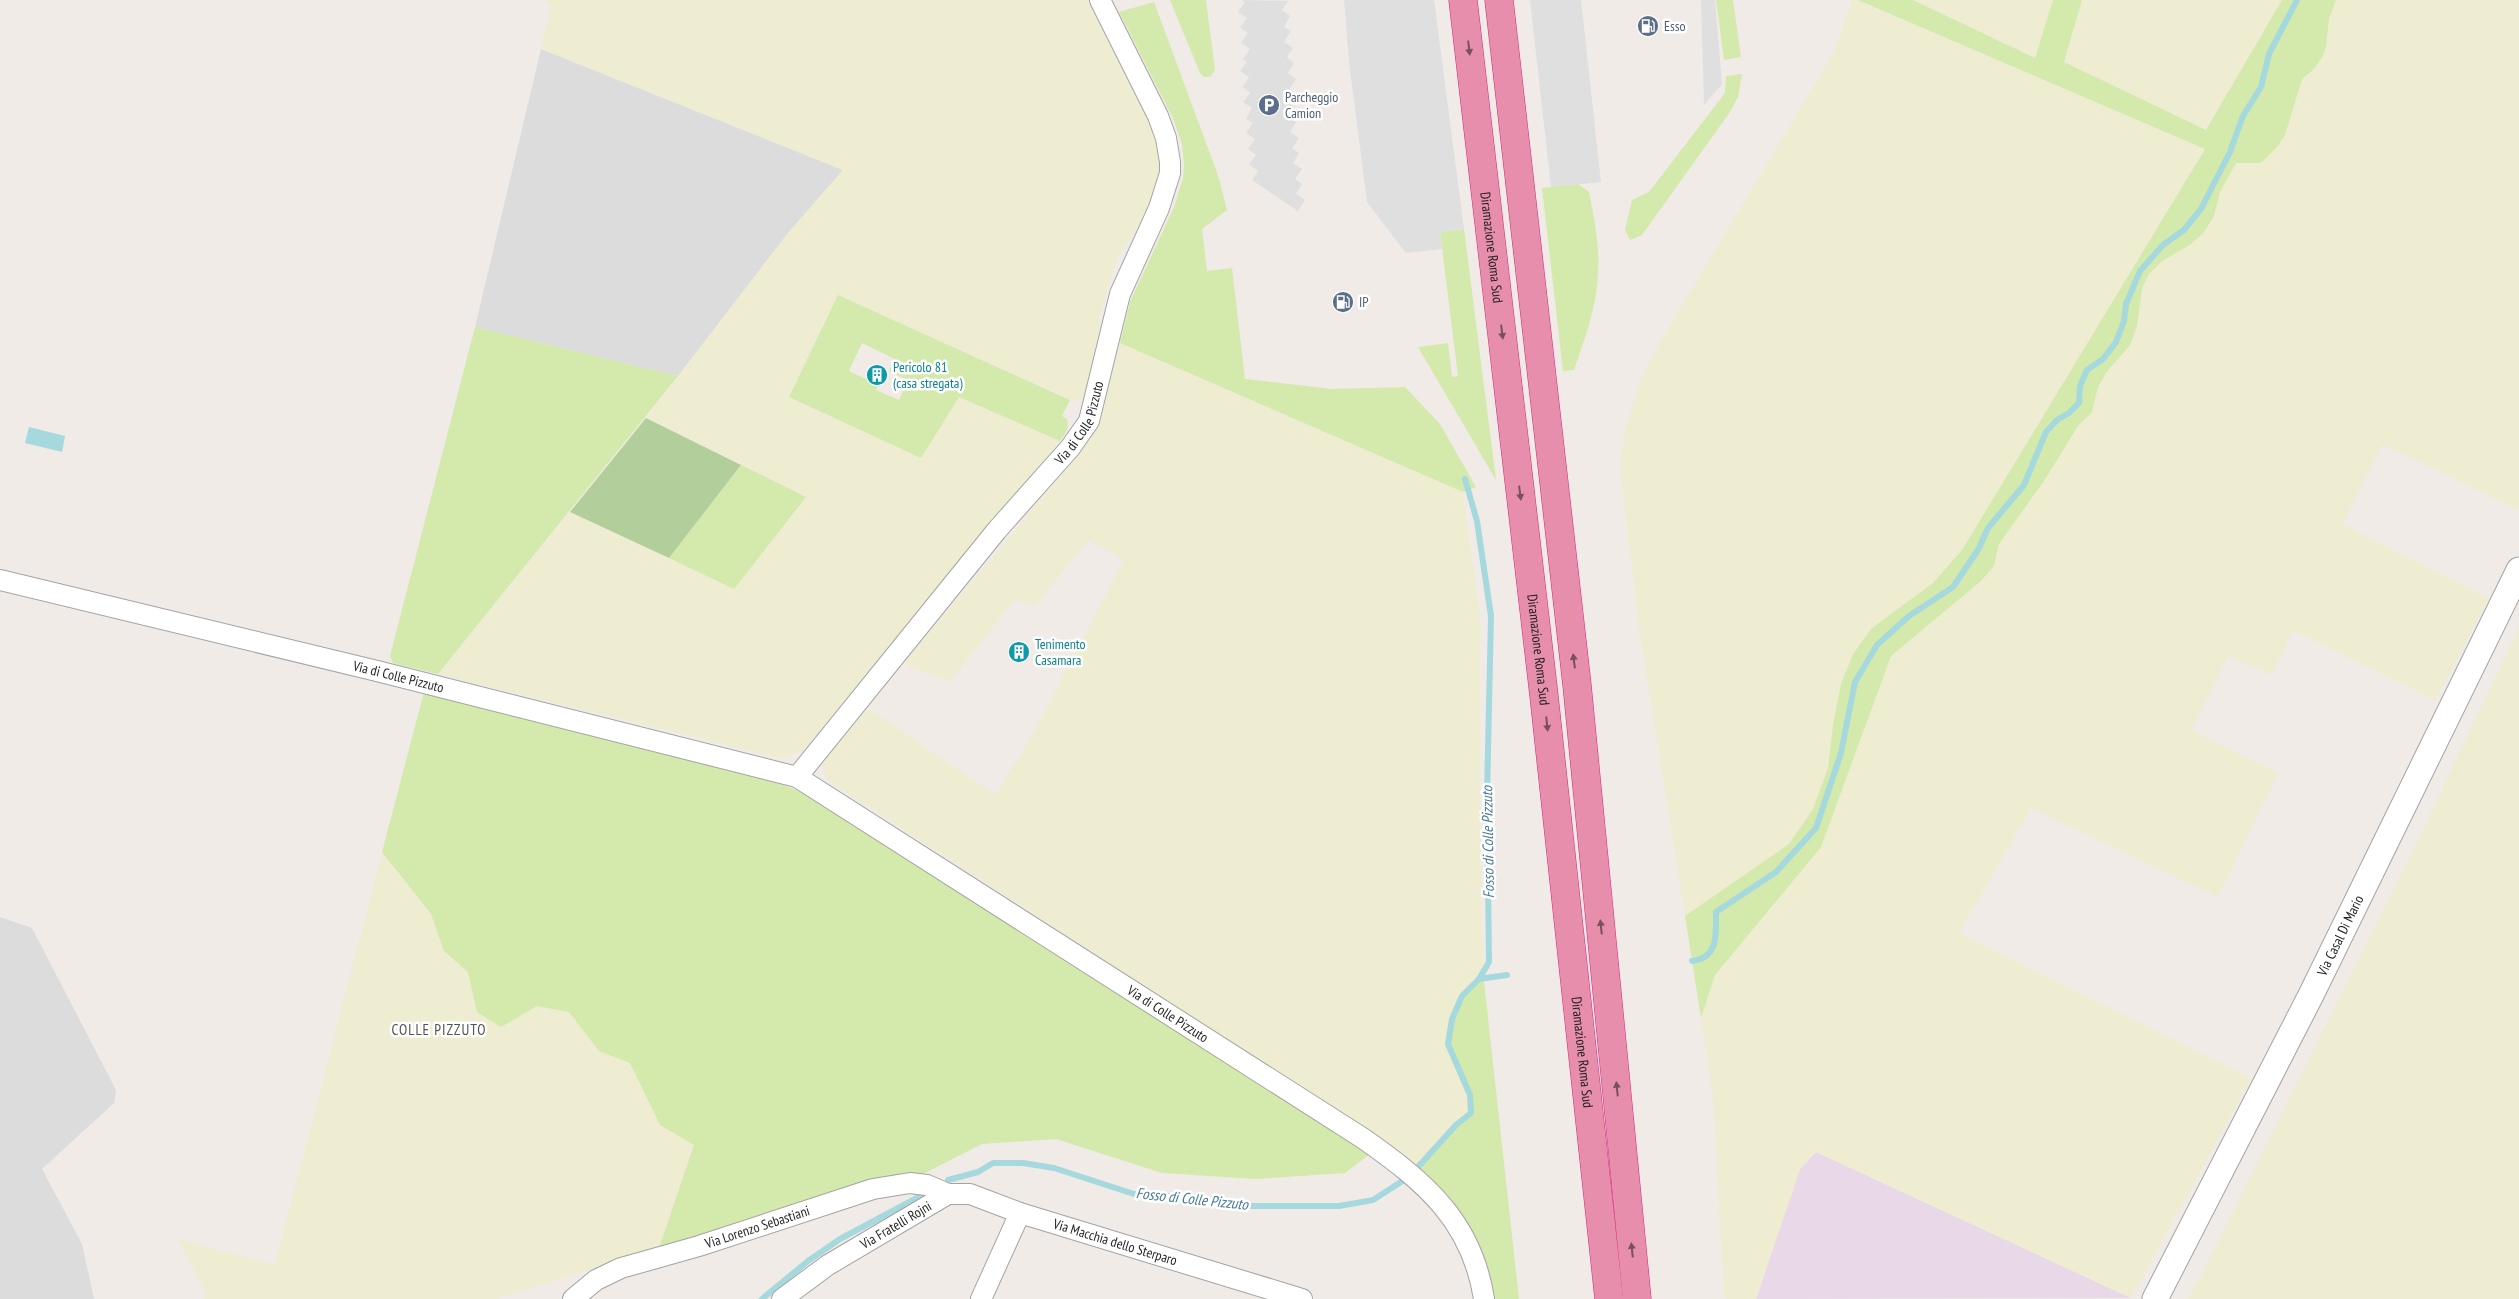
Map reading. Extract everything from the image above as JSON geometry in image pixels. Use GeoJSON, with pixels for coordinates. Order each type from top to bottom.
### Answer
{"type":"FeatureCollection","features":[{"type":"Feature","properties":{"kind":"highway","name":"Diramazione Roma Sud"},"geometry":{"type":"LineString","coordinates":[[1463,0],[1544,696],[1609,1299]]}},
{"type":"Feature","properties":{"kind":"highway"},"geometry":{"type":"LineString","coordinates":[[1499,0],[1577,684],[1637,1299]]}},
{"type":"Feature","properties":{"kind":"street","name":"Via di Colle Pizzuto"},"geometry":{"type":"LineString","coordinates":[[797,777],[990,538],[1070,448],[1089,421],[1120,294],[1156,214],[1169,176],[1170,162],[1166,138],[1158,116],[1100,0]]}},
{"type":"Feature","properties":{"kind":"street","name":"Via Casal Di Mario"},"geometry":{"type":"LineString","coordinates":[[2155,1299],[2311,995],[2519,570]]}},
{"type":"Feature","properties":{"kind":"street","name":"Via di Colle Pizzuto"},"geometry":{"type":"LineString","coordinates":[[0,580],[378,670],[797,777],[1364,1139],[1410,1171],[1432,1193],[1460,1228],[1475,1261],[1484,1299]]}},
{"type":"Feature","properties":{"kind":"street","name":"Via Lorenzo Sebastiani"},"geometry":{"type":"LineString","coordinates":[[573,1299],[596,1280],[621,1268],[708,1243],[863,1191],[910,1183],[927,1185],[948,1194]]}},
{"type":"Feature","properties":{"kind":"street"},"geometry":{"type":"LineString","coordinates":[[948,1194],[970,1194],[1020,1212],[981,1299]]}},
{"type":"Feature","properties":{"kind":"street","name":"Via Fratelli Rojni"},"geometry":{"type":"LineString","coordinates":[[782,1299],[828,1265],[948,1194]]}},
{"type":"Feature","properties":{"kind":"street","name":"Via Macchia dello Sterparo"},"geometry":{"type":"LineString","coordinates":[[1020,1212],[1302,1299]]}},
{"type":"Feature","properties":{"kind":"shaded area"},"geometry":{"type":"Polygon","coordinates":[[[543,0],[1088,0],[1101,29],[1144,101],[1160,141],[1161,172],[1147,211],[1119,256],[1111,275],[1100,317],[1091,373],[1084,397],[1077,402],[838,295],[789,397],[831,418],[959,397],[1060,441],[803,750],[789,756],[780,758],[438,674],[570,512],[734,588],[806,497],[646,418],[788,233],[843,170],[541,49],[551,4],[543,0]]]}},
{"type":"Feature","properties":{"kind":"shaded area","name":"Parcheggio Camion"},"geometry":{"type":"Polygon","coordinates":[[[1242,0],[1288,1],[1282,10],[1290,16],[1284,27],[1291,31],[1284,42],[1293,48],[1287,57],[1294,63],[1288,73],[1296,79],[1290,88],[1293,91],[1286,101],[1295,107],[1289,117],[1296,122],[1290,132],[1299,138],[1292,148],[1299,153],[1293,163],[1302,169],[1295,179],[1302,184],[1296,194],[1305,200],[1298,211],[1252,180],[1258,171],[1249,164],[1256,155],[1248,149],[1255,139],[1246,133],[1253,123],[1246,119],[1252,108],[1243,102],[1250,93],[1243,87],[1249,77],[1240,71],[1247,62],[1243,59],[1250,49],[1241,43],[1248,33],[1240,28],[1247,18],[1238,12],[1245,2],[1242,0]]]}},
{"type":"Feature","properties":{"kind":"shaded area"},"geometry":{"type":"Polygon","coordinates":[[[1344,0],[1434,0],[1464,229],[1440,232],[1442,249],[1406,253],[1367,202],[1349,62],[1344,0]]]}},
{"type":"Feature","properties":{"kind":"shaded area"},"geometry":{"type":"Polygon","coordinates":[[[1530,0],[1581,0],[1601,182],[1551,187],[1530,0]]]}},
{"type":"Feature","properties":{"kind":"shaded area"},"geometry":{"type":"Polygon","coordinates":[[[1701,0],[1715,0],[1722,84],[1704,105],[1701,0]]]}},
{"type":"Feature","properties":{"kind":"shaded area"},"geometry":{"type":"Polygon","coordinates":[[[1852,0],[1858,0],[2205,148],[1962,550],[1933,583],[1872,628],[1853,654],[1841,684],[1833,725],[1828,768],[1813,809],[1789,844],[1685,916],[1640,635],[1620,468],[1625,428],[1644,372],[1670,325],[1834,52],[1852,0]]]}},
{"type":"Feature","properties":{"kind":"shaded area"},"geometry":{"type":"Polygon","coordinates":[[[1913,0],[2053,0],[2036,58],[1913,0]]]}},
{"type":"Feature","properties":{"kind":"shaded area"},"geometry":{"type":"Polygon","coordinates":[[[2082,0],[2282,0],[2206,130],[2064,62],[2082,0]]]}},
{"type":"Feature","properties":{"kind":"shaded area"},"geometry":{"type":"Polygon","coordinates":[[[2336,0],[2519,0],[2519,510],[2382,444],[2342,524],[2489,598],[2435,700],[2293,630],[2272,675],[2228,656],[2191,730],[2278,773],[2218,897],[2031,808],[1959,933],[2251,1078],[2131,1298],[1816,1152],[1800,1169],[1756,1299],[1726,1299],[1724,1293],[1713,1099],[1701,1018],[1715,975],[1821,847],[1891,656],[1981,581],[1998,556],[1999,544],[2046,478],[2078,426],[2086,420],[2095,402],[2098,387],[2106,373],[2117,361],[2149,274],[2161,262],[2191,244],[2214,216],[2220,192],[2236,163],[2261,163],[2277,147],[2285,135],[2302,79],[2314,69],[2326,46],[2329,19],[2336,0]]]}},
{"type":"Feature","properties":{"kind":"shaded area"},"geometry":{"type":"Polygon","coordinates":[[[541,49],[843,170],[788,233],[678,376],[475,327],[541,49]]]}},
{"type":"Feature","properties":{"kind":"shaded area"},"geometry":{"type":"Polygon","coordinates":[[[1120,343],[1463,492],[1480,615],[1480,839],[1483,972],[1462,996],[1452,1019],[1455,1064],[1470,1095],[1471,1113],[1456,1125],[1417,1168],[1269,1067],[829,781],[825,776],[824,758],[869,709],[996,795],[1036,728],[1124,560],[1088,540],[1035,606],[1015,600],[950,681],[910,668],[906,660],[1082,451],[1098,426],[1120,343]]]}},
{"type":"Feature","properties":{"kind":"shaded area"},"geometry":{"type":"Polygon","coordinates":[[[2519,627],[2519,1299],[2187,1299],[2201,1276],[2422,832],[2519,627]]]}},
{"type":"Feature","properties":{"kind":"shaded area"},"geometry":{"type":"Polygon","coordinates":[[[382,852],[431,914],[444,951],[468,972],[477,1012],[501,1027],[537,1006],[569,1012],[599,1051],[630,1063],[660,1125],[694,1145],[659,1248],[495,1299],[203,1299],[207,1295],[178,1239],[275,1265],[382,852]]]}},
{"type":"Feature","properties":{"kind":"shaded area"},"geometry":{"type":"Polygon","coordinates":[[[0,917],[32,928],[116,1090],[114,1103],[42,1169],[82,1244],[94,1299],[0,1299],[0,917]]]}},
{"type":"Feature","properties":{"kind":"shaded area"},"geometry":{"type":"Polygon","coordinates":[[[1816,1152],[2131,1298],[1756,1299],[1800,1169],[1816,1152]]]}},
{"type":"Feature","properties":{"kind":"green space"},"geometry":{"type":"Polygon","coordinates":[[[1170,0],[1206,0],[1215,70],[1210,77],[1204,77],[1200,73],[1170,0]]]}},
{"type":"Feature","properties":{"kind":"green space"},"geometry":{"type":"Polygon","coordinates":[[[1716,0],[1733,0],[1741,57],[1724,60],[1716,0]]]}},
{"type":"Feature","properties":{"kind":"green space"},"geometry":{"type":"Polygon","coordinates":[[[1858,0],[1913,0],[2035,58],[2053,0],[2082,0],[2064,62],[2206,130],[2282,0],[2336,0],[2329,19],[2323,56],[2314,69],[2302,79],[2285,135],[2277,147],[2261,163],[2236,163],[2220,192],[2214,216],[2204,232],[2191,244],[2161,262],[2149,274],[2142,289],[2137,326],[2130,345],[2106,373],[2098,387],[2092,412],[2078,426],[2046,478],[1999,544],[1994,566],[1981,581],[1891,656],[1821,847],[1715,975],[1701,1018],[1685,916],[1789,844],[1813,809],[1828,768],[1833,725],[1841,684],[1853,654],[1872,628],[1933,583],[1962,550],[2205,149],[1858,0]]]}},
{"type":"Feature","properties":{"kind":"green space"},"geometry":{"type":"Polygon","coordinates":[[[1154,2],[1219,178],[1227,210],[1202,229],[1207,271],[1232,268],[1245,379],[1332,389],[1405,387],[1440,424],[1476,487],[1463,492],[1120,343],[1130,302],[1174,207],[1183,178],[1182,144],[1173,118],[1119,12],[1154,2]]]}},
{"type":"Feature","properties":{"kind":"green space"},"geometry":{"type":"Polygon","coordinates":[[[1742,74],[1738,97],[1730,112],[1642,235],[1630,240],[1625,230],[1632,200],[1649,192],[1725,93],[1726,76],[1742,74]]]}},
{"type":"Feature","properties":{"kind":"green space"},"geometry":{"type":"Polygon","coordinates":[[[1578,184],[1589,192],[1593,212],[1598,253],[1597,285],[1590,322],[1574,370],[1563,371],[1542,188],[1578,184]]]}},
{"type":"Feature","properties":{"kind":"green space"},"geometry":{"type":"Polygon","coordinates":[[[1464,229],[1496,480],[1418,347],[1448,343],[1452,377],[1458,376],[1440,232],[1464,229]]]}},
{"type":"Feature","properties":{"kind":"green space"},"geometry":{"type":"Polygon","coordinates":[[[838,295],[1070,400],[1062,416],[1068,422],[1065,433],[1060,441],[959,397],[921,458],[789,397],[838,295]],[[862,343],[849,371],[878,385],[876,390],[899,400],[904,388],[901,386],[905,379],[889,371],[895,359],[862,343]]]}},
{"type":"Feature","properties":{"kind":"green space"},"geometry":{"type":"Polygon","coordinates":[[[475,327],[678,376],[438,674],[393,663],[390,656],[475,327]]]}},
{"type":"Feature","properties":{"kind":"green space"},"geometry":{"type":"Polygon","coordinates":[[[646,418],[741,465],[669,558],[570,512],[646,418]]]}},
{"type":"Feature","properties":{"kind":"green space"},"geometry":{"type":"Polygon","coordinates":[[[741,465],[806,497],[734,589],[669,558],[741,465]]]}},
{"type":"Feature","properties":{"kind":"green space"},"geometry":{"type":"Polygon","coordinates":[[[424,692],[762,778],[805,793],[1370,1154],[1345,1173],[1256,1179],[1162,1173],[1056,1139],[982,1144],[923,1174],[892,1176],[659,1248],[694,1145],[660,1125],[630,1063],[599,1051],[569,1012],[537,1006],[501,1027],[477,1012],[468,972],[444,951],[431,914],[382,852],[424,692]]]}},
{"type":"Feature","properties":{"kind":"green space"},"geometry":{"type":"Polygon","coordinates":[[[1483,972],[1519,1299],[1492,1299],[1469,1226],[1449,1196],[1417,1168],[1456,1125],[1471,1113],[1470,1095],[1448,1044],[1452,1019],[1462,996],[1483,972]]]}},
{"type":"Feature","properties":{"kind":"water"},"geometry":{"type":"Polygon","coordinates":[[[29,427],[65,436],[62,452],[25,443],[29,427]]]}},
{"type":"Feature","properties":{"kind":"waterway"},"geometry":{"type":"LineString","coordinates":[[1692,961],[1707,955],[1714,944],[1716,912],[1776,872],[1816,828],[1841,753],[1855,682],[1877,645],[1909,616],[1953,587],[1978,550],[1988,528],[2024,485],[2046,432],[2057,420],[2069,413],[2079,403],[2080,386],[2087,370],[2103,359],[2116,342],[2124,321],[2126,304],[2140,271],[2163,245],[2184,230],[2201,209],[2230,152],[2243,116],[2261,87],[2269,54],[2297,0]]}},
{"type":"Feature","properties":{"kind":"waterway","name":"Fosso di Colle Pizzuto"},"geometry":{"type":"LineString","coordinates":[[1417,1168],[1456,1125],[1471,1113],[1470,1095],[1448,1044],[1452,1019],[1462,996],[1479,979],[1489,962],[1487,797],[1491,616],[1477,521],[1465,479]]}},
{"type":"Feature","properties":{"kind":"waterway"},"geometry":{"type":"LineString","coordinates":[[1479,979],[1507,975]]}},
{"type":"Feature","properties":{"kind":"waterway","name":"Fosso di Colle Pizzuto"},"geometry":{"type":"LineString","coordinates":[[948,1180],[978,1172],[993,1163],[1023,1163],[1054,1168],[1134,1194],[1184,1197],[1243,1206],[1339,1206],[1373,1200],[1407,1178]]}},
{"type":"Feature","properties":{"kind":"waterway","name":"Fosso di Colle Pizzuto"},"geometry":{"type":"LineString","coordinates":[[762,1299],[808,1261],[840,1239],[930,1191]]}},
{"type":"Feature","properties":{"kind":"place","name":"Esso"},"geometry":{"type":"Point","coordinates":[1648,26]}},
{"type":"Feature","properties":{"kind":"place","name":"Parcheggio Camion"},"geometry":{"type":"Point","coordinates":[1269,105]}},
{"type":"Feature","properties":{"kind":"place","name":"IP"},"geometry":{"type":"Point","coordinates":[1343,302]}},
{"type":"Feature","properties":{"kind":"place","name":"Pericolo 81 (casa stregata)"},"geometry":{"type":"Point","coordinates":[877,375]}},
{"type":"Feature","properties":{"kind":"place","name":"Tenimento Casamara"},"geometry":{"type":"Point","coordinates":[1019,652]}},
{"type":"Feature","properties":{"kind":"district","name":"COLLE PIZZUTO"},"geometry":{"type":"Point","coordinates":[439,1030]}}]}
